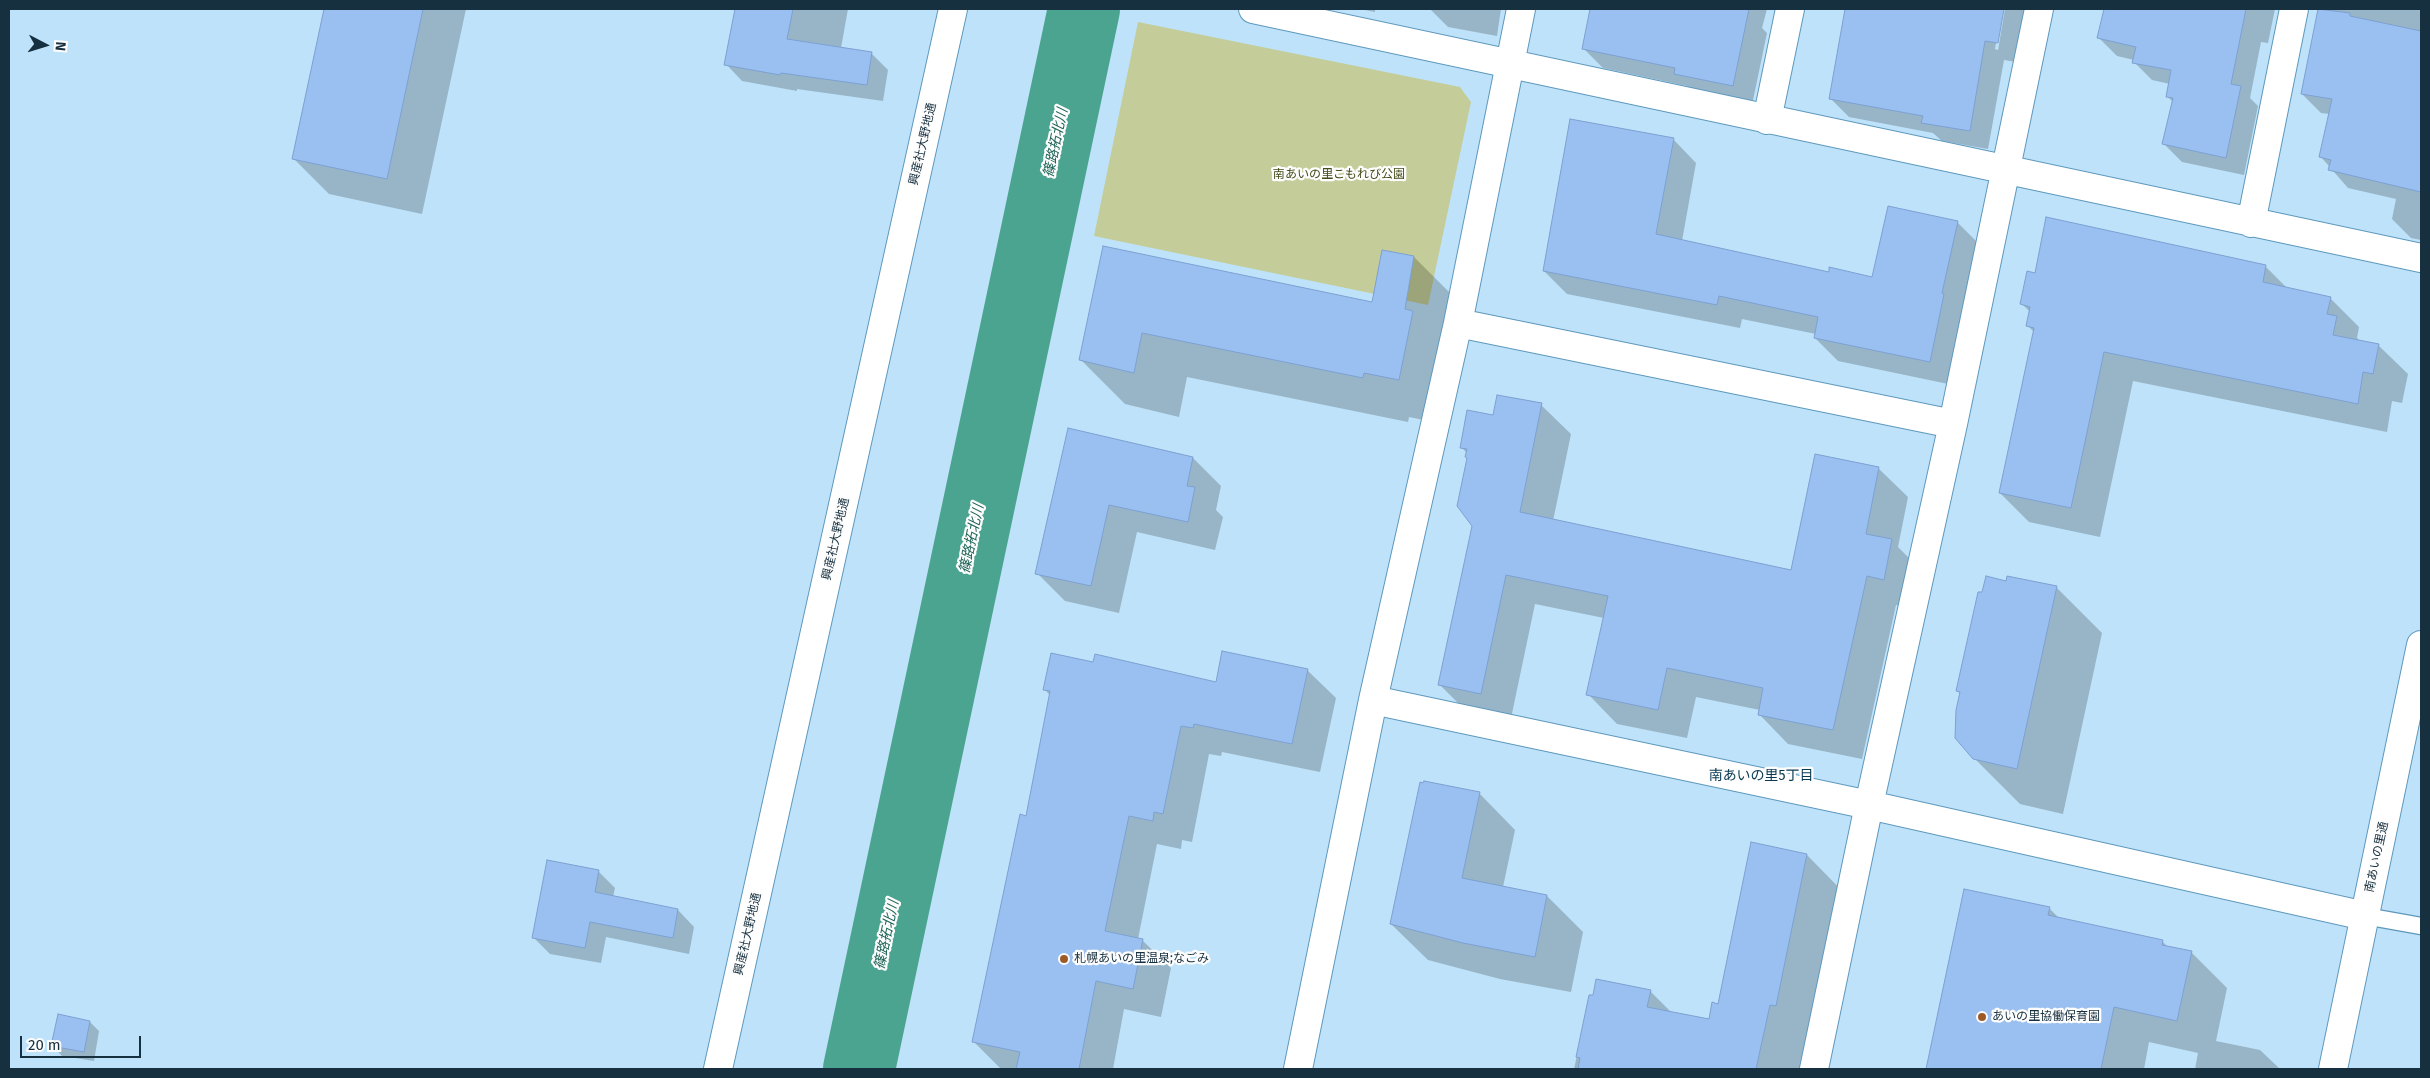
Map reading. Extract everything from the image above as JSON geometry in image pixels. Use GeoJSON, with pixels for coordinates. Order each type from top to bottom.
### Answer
{"type":"FeatureCollection","features":[{"type":"Feature","properties":{"kind":"street","name":"興産社大野地通"},"geometry":{"type":"LineString","coordinates":[[718,1069],[953,9]]}},
{"type":"Feature","properties":{"kind":"street"},"geometry":{"type":"LineString","coordinates":[[1298,1069],[1373,700],[1458,323],[1521,9]]}},
{"type":"Feature","properties":{"kind":"street"},"geometry":{"type":"LineString","coordinates":[[1767,120],[1790,9]]}},
{"type":"Feature","properties":{"kind":"street"},"geometry":{"type":"LineString","coordinates":[[1814,1069],[1868,804],[1953,424],[2039,9]]}},
{"type":"Feature","properties":{"kind":"street"},"geometry":{"type":"LineString","coordinates":[[2251,222],[2294,9]]}},
{"type":"Feature","properties":{"kind":"street"},"geometry":{"type":"LineString","coordinates":[[1263,10],[2005,171],[2421,258]]}},
{"type":"Feature","properties":{"kind":"street"},"geometry":{"type":"LineString","coordinates":[[1458,323],[1953,424]]}},
{"type":"Feature","properties":{"kind":"street","name":"南あいの里通"},"geometry":{"type":"LineString","coordinates":[[2332,1069],[2421,645]]}},
{"type":"Feature","properties":{"kind":"street"},"geometry":{"type":"LineString","coordinates":[[1373,700],[1868,804],[2365,916]]}},
{"type":"Feature","properties":{"kind":"lane"},"geometry":{"type":"LineString","coordinates":[[2365,916],[2421,926]]}},
{"type":"Feature","properties":{"kind":"green space","name":"南あいの里こもれび公園"},"geometry":{"type":"Polygon","coordinates":[[[1138,22],[1460,87],[1471,102],[1428,305],[1094,236],[1138,22]]]}},
{"type":"Feature","properties":{"kind":"building"},"geometry":{"type":"Polygon","coordinates":[[[324,9],[423,9],[387,179],[292,159],[324,9]]]}},
{"type":"Feature","properties":{"kind":"building"},"geometry":{"type":"Polygon","coordinates":[[[735,9],[793,9],[787,39],[872,52],[867,85],[781,73],[780,75],[724,65],[735,9]]]}},
{"type":"Feature","properties":{"kind":"building"},"geometry":{"type":"Polygon","coordinates":[[[1590,9],[1749,9],[1733,86],[1674,74],[1675,68],[1582,49],[1590,9]]]}},
{"type":"Feature","properties":{"kind":"building"},"geometry":{"type":"Polygon","coordinates":[[[1845,9],[2004,9],[1998,43],[1985,41],[1970,131],[1921,123],[1923,116],[1829,99],[1845,9]]]}},
{"type":"Feature","properties":{"kind":"building"},"geometry":{"type":"Polygon","coordinates":[[[2104,9],[2246,9],[2231,84],[2241,86],[2226,158],[2162,144],[2173,98],[2166,97],[2171,70],[2132,63],[2136,47],[2097,38],[2104,9]]]}},
{"type":"Feature","properties":{"kind":"building"},"geometry":{"type":"Polygon","coordinates":[[[2318,9],[2350,13],[2350,16],[2421,31],[2421,192],[2328,170],[2331,160],[2319,157],[2332,99],[2301,94],[2318,9]]]}},
{"type":"Feature","properties":{"kind":"building"},"geometry":{"type":"Polygon","coordinates":[[[1570,119],[1674,138],[1656,234],[1829,272],[1829,267],[1872,277],[1888,206],[1958,221],[1942,293],[1944,294],[1930,362],[1814,338],[1818,317],[1719,296],[1717,305],[1543,271],[1570,119]]]}},
{"type":"Feature","properties":{"kind":"building"},"geometry":{"type":"Polygon","coordinates":[[[2046,217],[2266,265],[2263,282],[2331,297],[2327,314],[2337,316],[2333,335],[2379,344],[2373,374],[2363,372],[2358,404],[2104,352],[2071,508],[1999,493],[2034,328],[2026,326],[2030,307],[2020,304],[2027,271],[2035,273],[2046,217]]]}},
{"type":"Feature","properties":{"kind":"building"},"geometry":{"type":"Polygon","coordinates":[[[1103,246],[1372,302],[1382,250],[1414,256],[1405,309],[1413,311],[1399,380],[1364,373],[1363,378],[1142,333],[1134,373],[1079,360],[1103,246]]]}},
{"type":"Feature","properties":{"kind":"building"},"geometry":{"type":"Polygon","coordinates":[[[1497,395],[1542,403],[1520,512],[1791,570],[1815,454],[1879,467],[1866,534],[1892,539],[1884,580],[1867,576],[1833,730],[1758,715],[1763,688],[1667,668],[1658,710],[1586,695],[1608,596],[1506,575],[1481,694],[1438,685],[1472,526],[1457,506],[1467,458],[1465,457],[1467,449],[1460,448],[1467,410],[1493,415],[1497,395]]]}},
{"type":"Feature","properties":{"kind":"building"},"geometry":{"type":"Polygon","coordinates":[[[1068,428],[1193,457],[1187,486],[1195,487],[1188,522],[1109,505],[1091,586],[1035,574],[1068,428]]]}},
{"type":"Feature","properties":{"kind":"building"},"geometry":{"type":"Polygon","coordinates":[[[1986,576],[2006,581],[2007,576],[2057,586],[2017,769],[1973,759],[1955,738],[1956,710],[1960,692],[1956,691],[1978,592],[1982,592],[1986,576]]]}},
{"type":"Feature","properties":{"kind":"building"},"geometry":{"type":"Polygon","coordinates":[[[1222,651],[1308,669],[1292,744],[1194,724],[1193,728],[1181,726],[1163,814],[1154,812],[1153,821],[1129,816],[1105,931],[1143,939],[1133,989],[1096,981],[1079,1069],[1016,1069],[1020,1052],[972,1042],[1020,814],[1026,816],[1050,691],[1043,690],[1051,653],[1093,662],[1095,654],[1216,682],[1222,651]]]}},
{"type":"Feature","properties":{"kind":"building"},"geometry":{"type":"Polygon","coordinates":[[[1424,781],[1480,792],[1462,878],[1547,895],[1535,957],[1463,943],[1390,924],[1420,782],[1423,783],[1424,781]]]}},
{"type":"Feature","properties":{"kind":"building"},"geometry":{"type":"Polygon","coordinates":[[[1751,842],[1807,854],[1776,1006],[1770,1005],[1756,1069],[1578,1069],[1580,1058],[1576,1057],[1589,995],[1593,995],[1596,979],[1651,990],[1647,1007],[1709,1019],[1712,1002],[1718,1004],[1751,842]]]}},
{"type":"Feature","properties":{"kind":"building"},"geometry":{"type":"Polygon","coordinates":[[[547,860],[599,870],[595,892],[678,909],[673,938],[590,922],[585,948],[532,938],[547,860]]]}},
{"type":"Feature","properties":{"kind":"building"},"geometry":{"type":"Polygon","coordinates":[[[1964,889],[2050,907],[2048,915],[2163,940],[2162,945],[2192,951],[2177,1021],[2114,1007],[2101,1069],[1926,1069],[1964,889]]]}},
{"type":"Feature","properties":{"kind":"building"},"geometry":{"type":"Polygon","coordinates":[[[58,1014],[90,1021],[84,1052],[51,1046],[58,1014]]]}},
{"type":"Feature","properties":{"kind":"waterway","name":"篠路拓北川"},"geometry":{"type":"LineString","coordinates":[[859,1069],[1084,9]]}},
{"type":"Feature","properties":{"kind":"place","name":"札幌あいの里温泉;なごみ"},"geometry":{"type":"Point","coordinates":[1064,959]}},
{"type":"Feature","properties":{"kind":"place","name":"あいの里協働保育園"},"geometry":{"type":"Point","coordinates":[1982,1017]}},
{"type":"Feature","properties":{"kind":"district","name":"南あいの里5丁目"},"geometry":{"type":"Point","coordinates":[1761,776]}}]}
